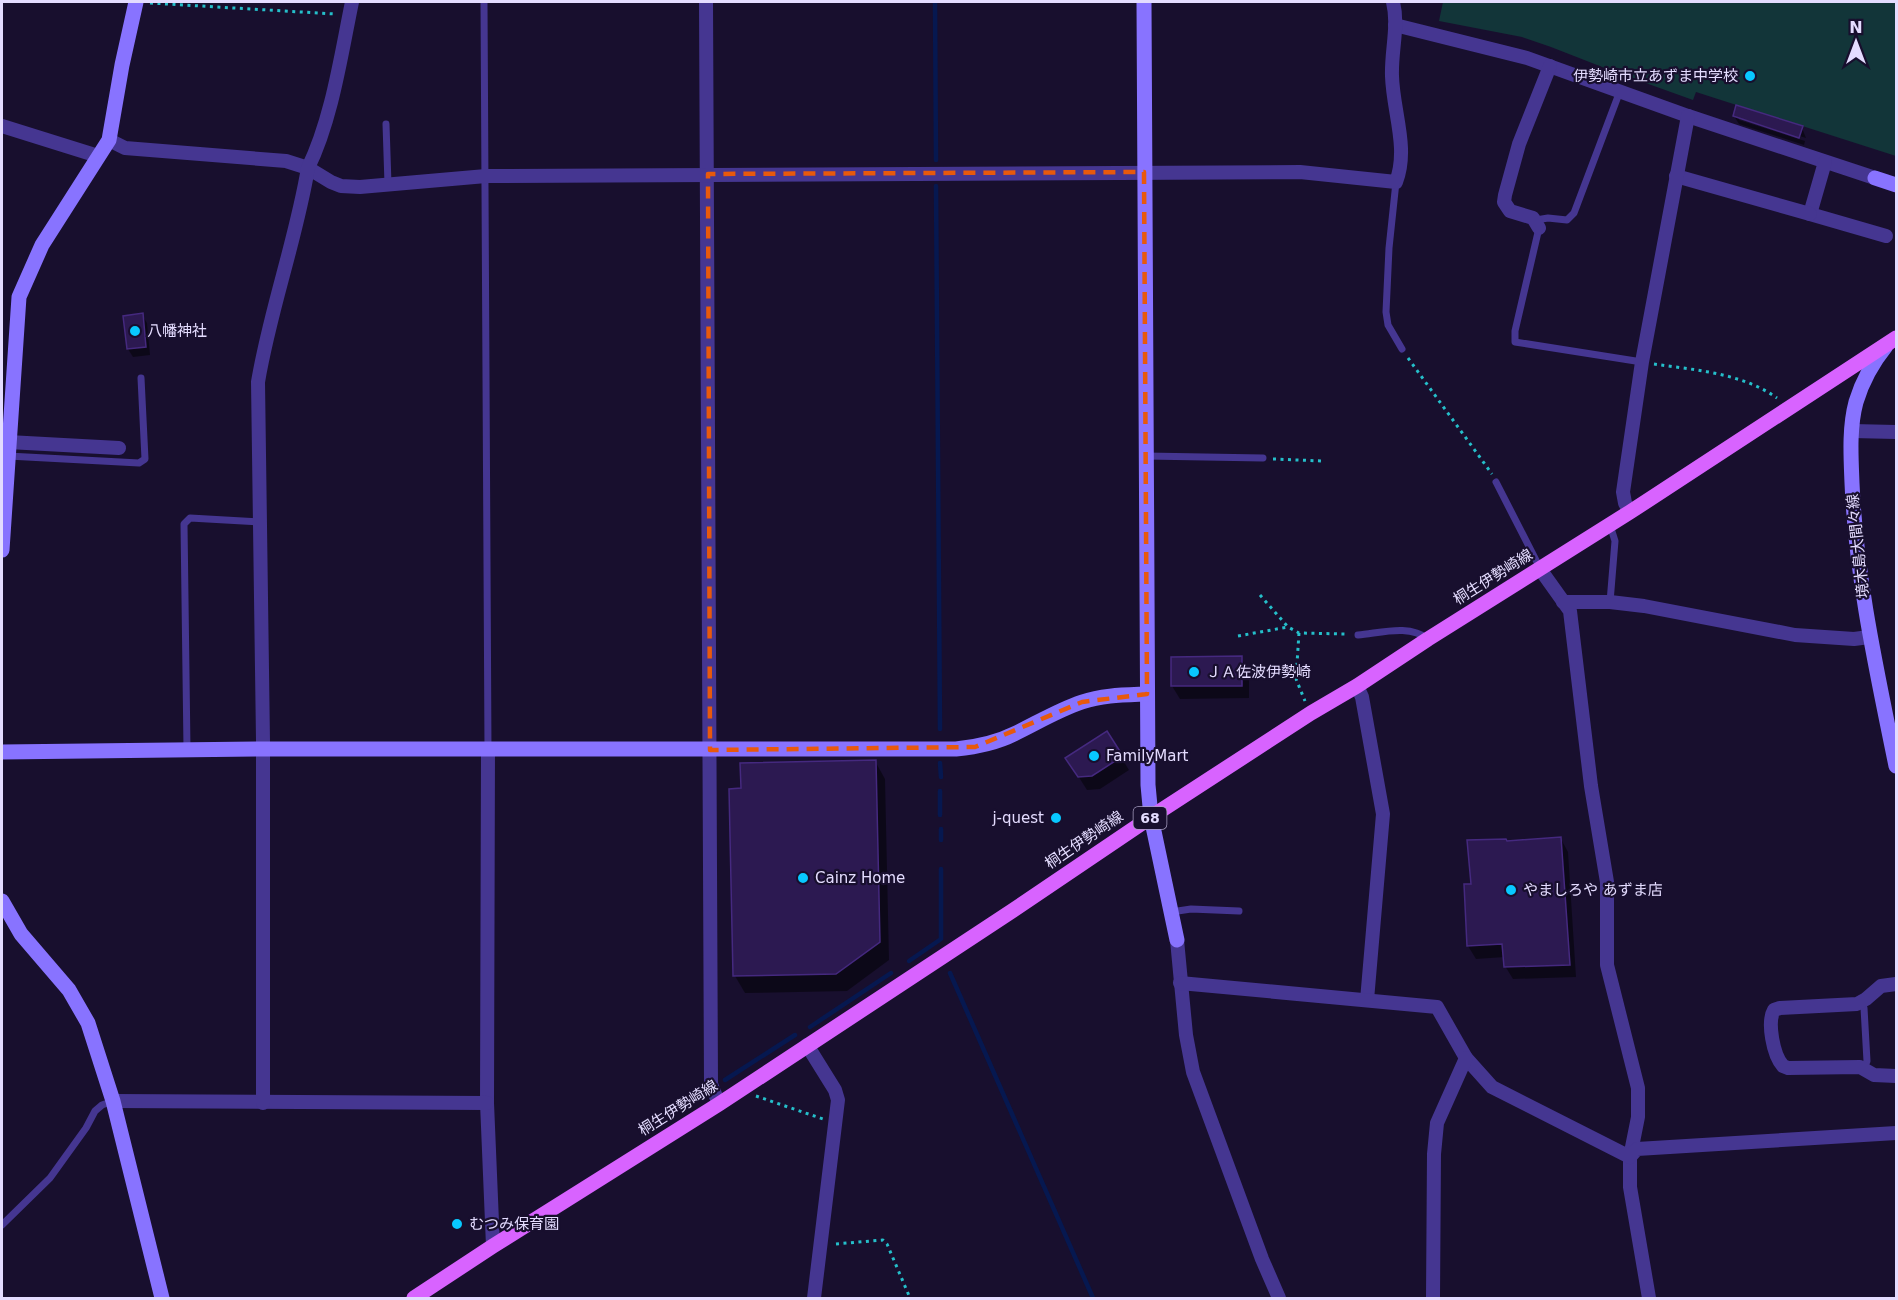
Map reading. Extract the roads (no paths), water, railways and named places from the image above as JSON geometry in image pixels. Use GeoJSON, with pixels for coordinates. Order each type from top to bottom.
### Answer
{"type":"FeatureCollection","features":[{"type":"Feature","properties":{"kind":"main road","name":"桐生伊勢崎線"},"geometry":{"type":"LineString","coordinates":[[414,1299],[493,1246],[719,1104],[1311,712],[1357,686],[1610,525],[1788,410],[1894,338]]}},
{"type":"Feature","properties":{"kind":"street"},"geometry":{"type":"LineString","coordinates":[[2,550],[8,449],[7,373],[19,297],[42,245],[109,141],[136,2]]}},
{"type":"Feature","properties":{"kind":"street"},"geometry":{"type":"LineString","coordinates":[[706,2],[711,1084],[719,1104]]}},
{"type":"Feature","properties":{"kind":"street"},"geometry":{"type":"LineString","coordinates":[[1144,2],[1147,694],[1151,817],[1177,940],[1186,1035],[1193,1072],[1257,1248],[1279,1299]]}},
{"type":"Feature","properties":{"kind":"street"},"geometry":{"type":"LineString","coordinates":[[109,141],[125,148],[286,161],[308,168],[342,186],[360,187],[486,176],[1144,172],[1300,172],[1396,183],[1401,168],[1392,76],[1395,25],[1393,2]]}},
{"type":"Feature","properties":{"kind":"street"},"geometry":{"type":"LineString","coordinates":[[263,1103],[263,748],[258,382],[263,351],[289,255],[308,168],[332,98],[350,8]]}},
{"type":"Feature","properties":{"kind":"street"},"geometry":{"type":"LineString","coordinates":[[1395,25],[1527,58],[1688,117],[1896,185]]}},
{"type":"Feature","properties":{"kind":"street"},"geometry":{"type":"LineString","coordinates":[[1537,224],[1510,211],[1504,202],[1519,144],[1550,66]]}},
{"type":"Feature","properties":{"kind":"street"},"geometry":{"type":"LineString","coordinates":[[1630,512],[1623,492],[1642,362],[1688,117]]}},
{"type":"Feature","properties":{"kind":"street"},"geometry":{"type":"LineString","coordinates":[[2,126],[98,156]]}},
{"type":"Feature","properties":{"kind":"street"},"geometry":{"type":"LineString","coordinates":[[1810,213],[1825,162]]}},
{"type":"Feature","properties":{"kind":"street"},"geometry":{"type":"LineString","coordinates":[[1676,176],[1810,213],[1886,237]]}},
{"type":"Feature","properties":{"kind":"street","name":"境木島大間々線"},"geometry":{"type":"LineString","coordinates":[[1894,338],[1877,357],[1865,379],[1856,403],[1852,431],[1854,514],[1869,637],[1896,766]]}},
{"type":"Feature","properties":{"kind":"street"},"geometry":{"type":"LineString","coordinates":[[1852,431],[1896,432]]}},
{"type":"Feature","properties":{"kind":"street"},"geometry":{"type":"LineString","coordinates":[[8,449],[119,448]]}},
{"type":"Feature","properties":{"kind":"street"},"geometry":{"type":"LineString","coordinates":[[1540,569],[1569,611],[1607,882],[1607,965],[1638,1088],[1638,1117],[1630,1157],[1630,1187],[1648,1299]]}},
{"type":"Feature","properties":{"kind":"street"},"geometry":{"type":"LineString","coordinates":[[1563,602],[1610,602],[1644,606],[1784,633],[1854,639],[1869,637]]}},
{"type":"Feature","properties":{"kind":"street"},"geometry":{"type":"LineString","coordinates":[[1357,686],[1362,697],[1383,814],[1367,1000]]}},
{"type":"Feature","properties":{"kind":"street"},"geometry":{"type":"LineString","coordinates":[[2,752],[263,748],[710,750],[975,747],[1014,734],[1082,702],[1115,695],[1147,694]]}},
{"type":"Feature","properties":{"kind":"street"},"geometry":{"type":"LineString","coordinates":[[488,749],[487,1103],[493,1246]]}},
{"type":"Feature","properties":{"kind":"street"},"geometry":{"type":"LineString","coordinates":[[2,901],[21,934],[69,990],[88,1023],[113,1101],[162,1299]]}},
{"type":"Feature","properties":{"kind":"street"},"geometry":{"type":"LineString","coordinates":[[1180,982],[1437,1007],[1466,1058],[1492,1087],[1630,1157]]}},
{"type":"Feature","properties":{"kind":"street"},"geometry":{"type":"LineString","coordinates":[[1896,984],[1878,987],[1862,1003],[1780,1008],[1774,1010],[1772,1016],[1774,1049],[1783,1066],[1788,1068],[1864,1068],[1874,1075],[1896,1076]]}},
{"type":"Feature","properties":{"kind":"street"},"geometry":{"type":"LineString","coordinates":[[807,1045],[835,1090],[838,1100],[814,1299]]}},
{"type":"Feature","properties":{"kind":"street"},"geometry":{"type":"LineString","coordinates":[[1433,1299],[1434,1154],[1437,1123],[1466,1058]]}},
{"type":"Feature","properties":{"kind":"street"},"geometry":{"type":"LineString","coordinates":[[113,1101],[487,1103]]}},
{"type":"Feature","properties":{"kind":"street"},"geometry":{"type":"LineString","coordinates":[[1630,1157],[1637,1149],[1896,1133]]}},
{"type":"Feature","properties":{"kind":"lane"},"geometry":{"type":"LineString","coordinates":[[484,2],[488,749]]}},
{"type":"Feature","properties":{"kind":"lane"},"geometry":{"type":"LineString","coordinates":[[1620,92],[1574,213],[1567,219],[1548,218],[1537,224],[1515,331],[1515,342],[1642,362]]}},
{"type":"Feature","properties":{"kind":"lane"},"geometry":{"type":"LineString","coordinates":[[386,124],[388,184]]}},
{"type":"Feature","properties":{"kind":"lane"},"geometry":{"type":"LineString","coordinates":[[1396,183],[1389,248],[1386,312],[1388,325],[1402,349]]}},
{"type":"Feature","properties":{"kind":"lane"},"geometry":{"type":"LineString","coordinates":[[8,449],[139,463],[146,459],[141,378]]}},
{"type":"Feature","properties":{"kind":"lane"},"geometry":{"type":"LineString","coordinates":[[1146,456],[1263,458]]}},
{"type":"Feature","properties":{"kind":"lane"},"geometry":{"type":"LineString","coordinates":[[1497,482],[1540,569]]}},
{"type":"Feature","properties":{"kind":"lane"},"geometry":{"type":"LineString","coordinates":[[187,749],[184,524],[190,518],[260,522]]}},
{"type":"Feature","properties":{"kind":"lane"},"geometry":{"type":"LineString","coordinates":[[1610,525],[1615,541],[1610,602]]}},
{"type":"Feature","properties":{"kind":"lane"},"geometry":{"type":"LineString","coordinates":[[1358,634],[1410,630],[1419,632],[1428,639]]}},
{"type":"Feature","properties":{"kind":"lane"},"geometry":{"type":"LineString","coordinates":[[1172,912],[1191,909],[1239,911]]}},
{"type":"Feature","properties":{"kind":"lane"},"geometry":{"type":"LineString","coordinates":[[1862,1003],[1867,1061],[1864,1068]]}},
{"type":"Feature","properties":{"kind":"lane"},"geometry":{"type":"LineString","coordinates":[[2,1225],[50,1178],[86,1128],[95,1111],[102,1105],[113,1101]]}},
{"type":"Feature","properties":{"kind":"waterway"},"geometry":{"type":"LineString","coordinates":[[935,2],[936,160]]}},
{"type":"Feature","properties":{"kind":"waterway"},"geometry":{"type":"LineString","coordinates":[[936,186],[940,729]]}},
{"type":"Feature","properties":{"kind":"waterway"},"geometry":{"type":"LineString","coordinates":[[940,763],[941,777]]}},
{"type":"Feature","properties":{"kind":"waterway"},"geometry":{"type":"LineString","coordinates":[[940,791],[940,815]]}},
{"type":"Feature","properties":{"kind":"waterway"},"geometry":{"type":"LineString","coordinates":[[941,829],[941,840]]}},
{"type":"Feature","properties":{"kind":"waterway"},"geometry":{"type":"LineString","coordinates":[[909,961],[941,939],[941,869]]}},
{"type":"Feature","properties":{"kind":"waterway"},"geometry":{"type":"LineString","coordinates":[[810,1027],[891,973]]}},
{"type":"Feature","properties":{"kind":"waterway"},"geometry":{"type":"LineString","coordinates":[[950,973],[1093,1298]]}},
{"type":"Feature","properties":{"kind":"waterway"},"geometry":{"type":"LineString","coordinates":[[725,1080],[795,1035]]}},
{"type":"Feature","properties":{"kind":"place","name":"伊勢崎市立あずま中学校"},"geometry":{"type":"Point","coordinates":[1750,76]}},
{"type":"Feature","properties":{"kind":"place","name":"八幡神社"},"geometry":{"type":"Point","coordinates":[135,331]}},
{"type":"Feature","properties":{"kind":"place","name":"ＪＡ佐波伊勢崎"},"geometry":{"type":"Point","coordinates":[1194,672]}},
{"type":"Feature","properties":{"kind":"place","name":"FamilyMart"},"geometry":{"type":"Point","coordinates":[1094,756]}},
{"type":"Feature","properties":{"kind":"place","name":"j-quest"},"geometry":{"type":"Point","coordinates":[1056,818]}},
{"type":"Feature","properties":{"kind":"place","name":"Cainz Home"},"geometry":{"type":"Point","coordinates":[803,878]}},
{"type":"Feature","properties":{"kind":"place","name":"やましろや あずま店"},"geometry":{"type":"Point","coordinates":[1511,890]}},
{"type":"Feature","properties":{"kind":"place","name":"むつみ保育園"},"geometry":{"type":"Point","coordinates":[457,1224]}}]}
